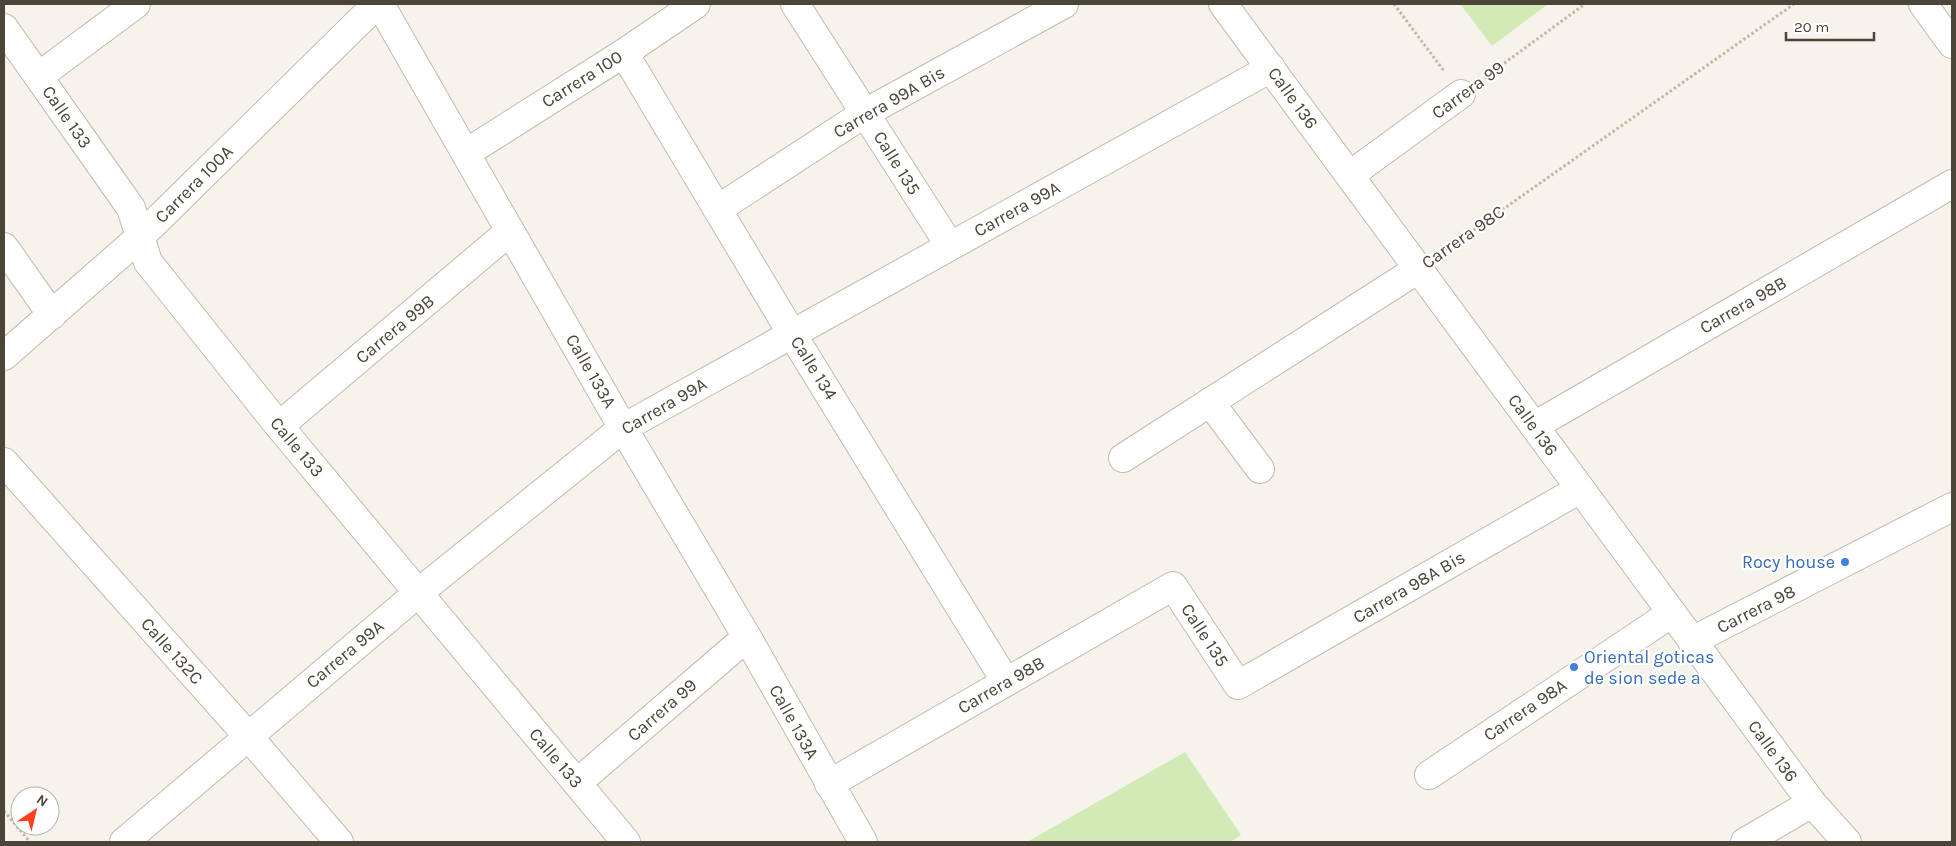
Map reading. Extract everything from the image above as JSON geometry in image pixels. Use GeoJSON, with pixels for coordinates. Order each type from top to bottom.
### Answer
{"type":"FeatureCollection","features":[{"type":"Feature","properties":{"kind":"street"},"geometry":{"type":"LineString","coordinates":[[39,76],[136,4]]}},
{"type":"Feature","properties":{"kind":"street","name":"Calle 133A"},"geometry":{"type":"LineString","coordinates":[[378,4],[466,153],[623,428],[747,637],[828,784],[852,838]]}},
{"type":"Feature","properties":{"kind":"street","name":"Carrera 100A"},"geometry":{"type":"LineString","coordinates":[[4,356],[140,237],[378,4]]}},
{"type":"Feature","properties":{"kind":"street","name":"Carrera 100"},"geometry":{"type":"LineString","coordinates":[[466,153],[624,53],[696,4]]}},
{"type":"Feature","properties":{"kind":"street","name":"Calle 135"},"geometry":{"type":"LineString","coordinates":[[795,4],[950,246]]}},
{"type":"Feature","properties":{"kind":"street","name":"Carrera 99A Bis"},"geometry":{"type":"LineString","coordinates":[[718,209],[865,113],[1064,4]]}},
{"type":"Feature","properties":{"kind":"street","name":"Calle 136"},"geometry":{"type":"LineString","coordinates":[[1223,4],[1812,804],[1847,842]]}},
{"type":"Feature","properties":{"kind":"street"},"geometry":{"type":"LineString","coordinates":[[1923,4],[1952,44]]}},
{"type":"Feature","properties":{"kind":"street","name":"Calle 133"},"geometry":{"type":"LineString","coordinates":[[4,28],[131,208],[148,262],[279,426],[626,842]]}},
{"type":"Feature","properties":{"kind":"street","name":"Calle 134"},"geometry":{"type":"LineString","coordinates":[[624,53],[792,334],[1006,682]]}},
{"type":"Feature","properties":{"kind":"street","name":"Carrera 99A"},"geometry":{"type":"LineString","coordinates":[[124,842],[418,592],[623,428],[1271,68]]}},
{"type":"Feature","properties":{"kind":"street","name":"Carrera 99"},"geometry":{"type":"LineString","coordinates":[[1350,175],[1461,94]]}},
{"type":"Feature","properties":{"kind":"street","name":"Carrera 98B"},"geometry":{"type":"LineString","coordinates":[[1534,426],[1952,184]]}},
{"type":"Feature","properties":{"kind":"street","name":"Carrera 99B"},"geometry":{"type":"LineString","coordinates":[[279,426],[510,231]]}},
{"type":"Feature","properties":{"kind":"street"},"geometry":{"type":"LineString","coordinates":[[4,247],[52,315]]}},
{"type":"Feature","properties":{"kind":"street","name":"Carrera 98C"},"geometry":{"type":"LineString","coordinates":[[1123,458],[1418,269]]}},
{"type":"Feature","properties":{"kind":"street"},"geometry":{"type":"LineString","coordinates":[[1210,402],[1260,469]]}},
{"type":"Feature","properties":{"kind":"street","name":"Calle 132C"},"geometry":{"type":"LineString","coordinates":[[4,462],[248,736],[339,842]]}},
{"type":"Feature","properties":{"kind":"street","name":"Carrera 98A Bis"},"geometry":{"type":"LineString","coordinates":[[1238,684],[1580,489]]}},
{"type":"Feature","properties":{"kind":"street","name":"Carrera 98"},"geometry":{"type":"LineString","coordinates":[[1692,641],[1952,507]]}},
{"type":"Feature","properties":{"kind":"street","name":"Calle 135"},"geometry":{"type":"LineString","coordinates":[[1173,586],[1238,684]]}},
{"type":"Feature","properties":{"kind":"street","name":"Carrera 98B"},"geometry":{"type":"LineString","coordinates":[[828,784],[1173,586]]}},
{"type":"Feature","properties":{"kind":"street","name":"Carrera 98A"},"geometry":{"type":"LineString","coordinates":[[1429,774],[1672,613]]}},
{"type":"Feature","properties":{"kind":"street","name":"Carrera 99"},"geometry":{"type":"LineString","coordinates":[[577,783],[747,637]]}},
{"type":"Feature","properties":{"kind":"street"},"geometry":{"type":"LineString","coordinates":[[1745,842],[1812,804]]}},
{"type":"Feature","properties":{"kind":"path"},"geometry":{"type":"LineString","coordinates":[[1394,4],[1461,94]]}},
{"type":"Feature","properties":{"kind":"path","name":"Carrera 99"},"geometry":{"type":"LineString","coordinates":[[1461,94],[1585,4]]}},
{"type":"Feature","properties":{"kind":"path","name":"Carrera 98C"},"geometry":{"type":"LineString","coordinates":[[1418,269],[1794,4]]}},
{"type":"Feature","properties":{"kind":"path"},"geometry":{"type":"LineString","coordinates":[[4,811],[30,842]]}},
{"type":"Feature","properties":{"kind":"green space"},"geometry":{"type":"Polygon","coordinates":[[[1460,4],[1548,4],[1492,46],[1460,4]]]}},
{"type":"Feature","properties":{"kind":"green space"},"geometry":{"type":"Polygon","coordinates":[[[1185,752],[1241,835],[1230,842],[1027,842],[1185,752]]]}},
{"type":"Feature","properties":{"kind":"place","name":"Rocy house"},"geometry":{"type":"Point","coordinates":[1845,562]}},
{"type":"Feature","properties":{"kind":"place","name":"Oriental goticas de sion sede a"},"geometry":{"type":"Point","coordinates":[1574,667]}}]}
